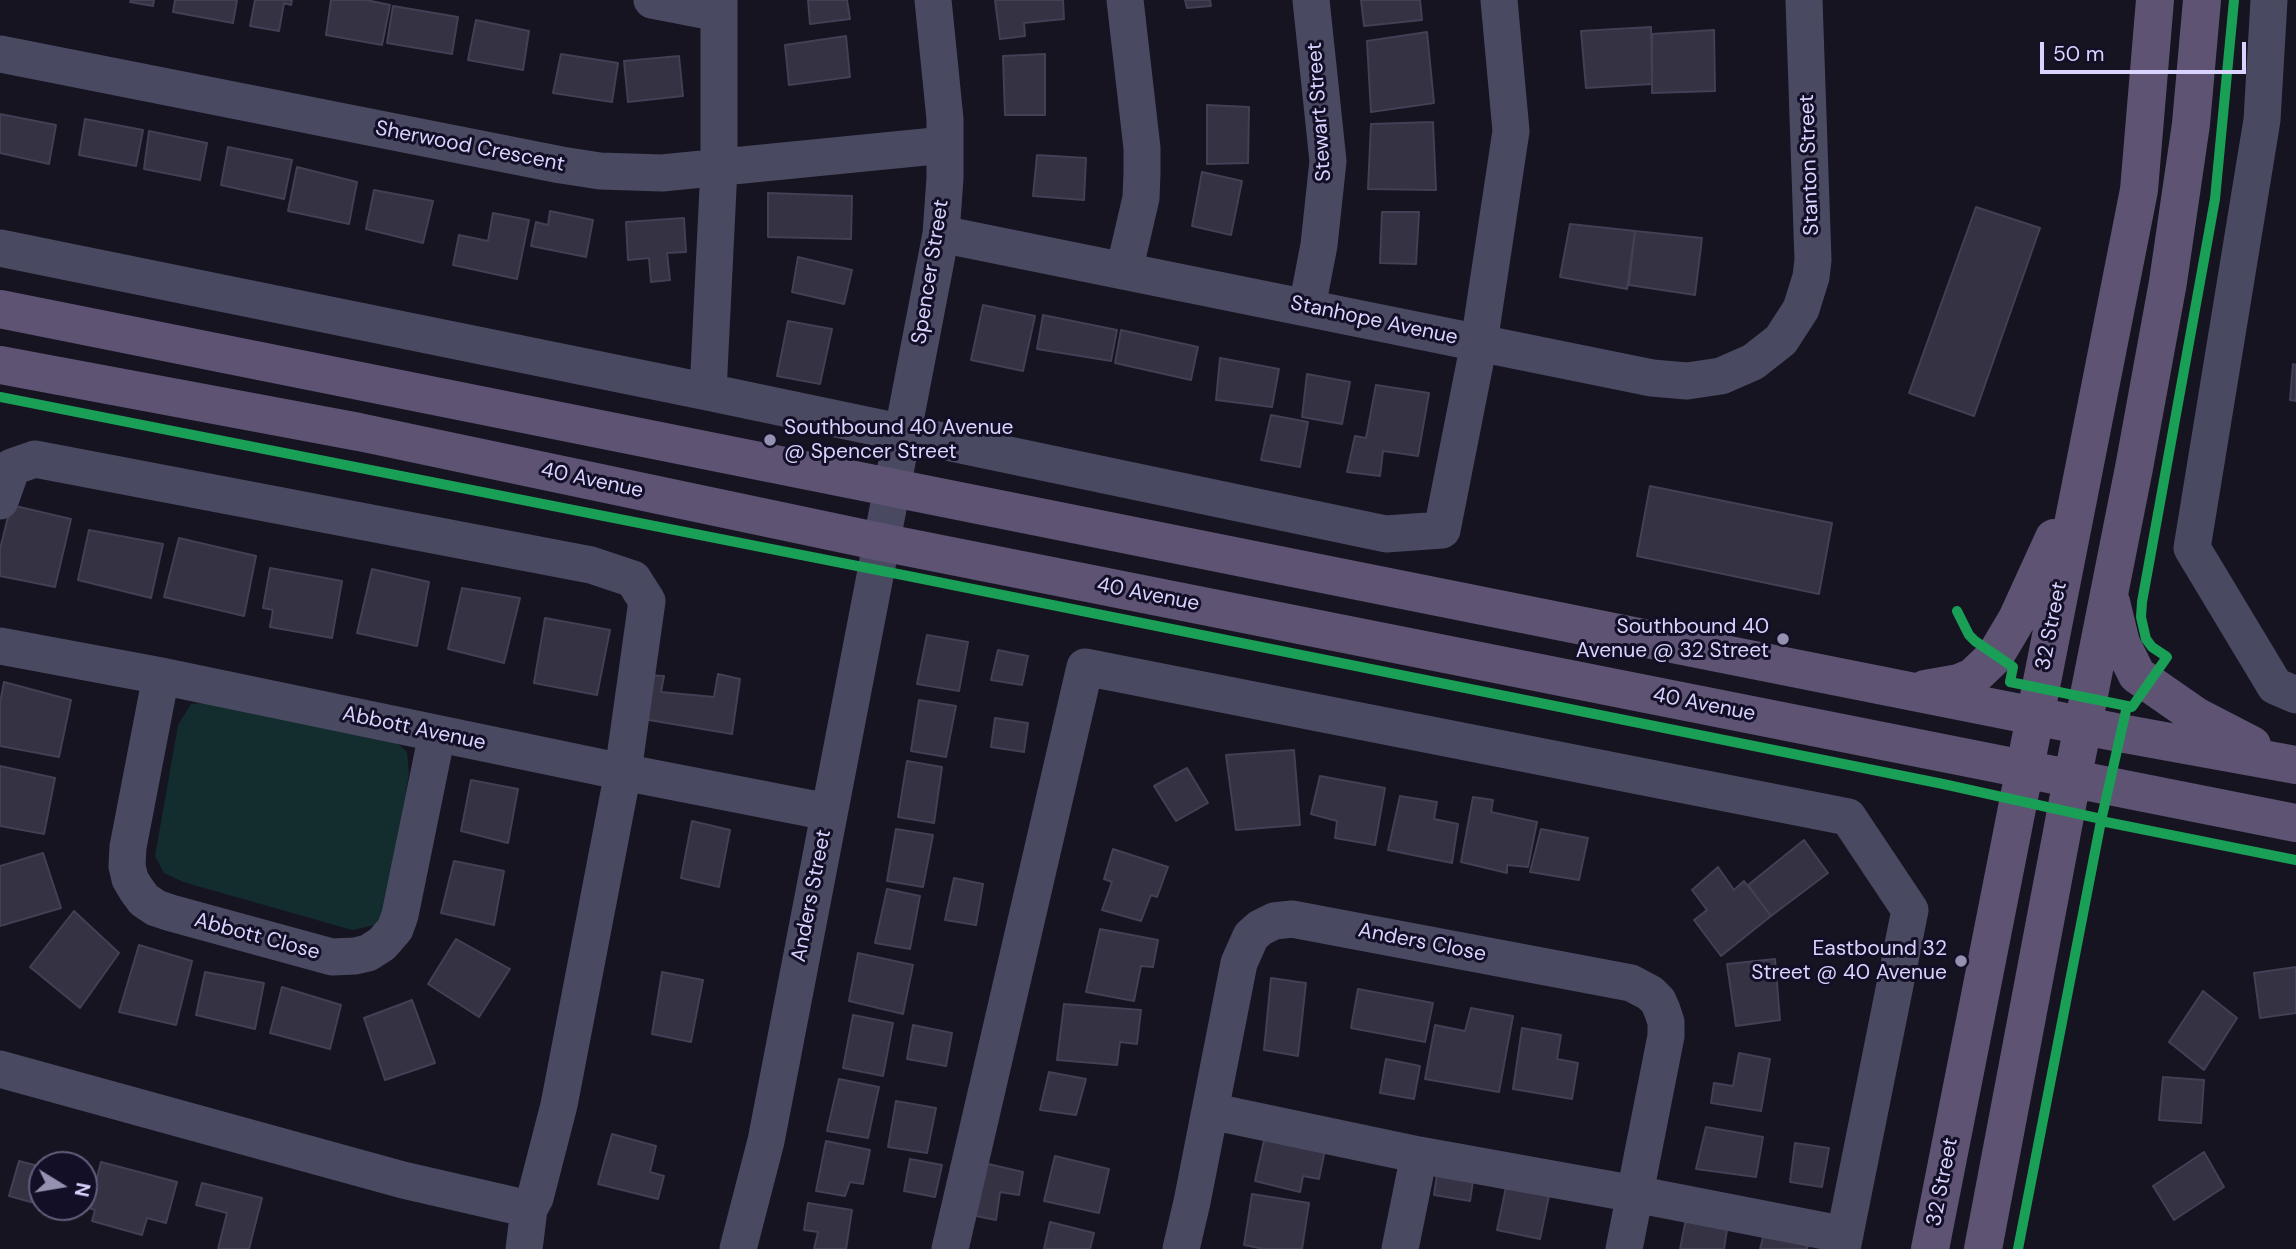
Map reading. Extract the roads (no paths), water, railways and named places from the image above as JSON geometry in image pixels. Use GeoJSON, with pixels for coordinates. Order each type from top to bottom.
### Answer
{"type":"FeatureCollection","features":[{"type":"Feature","properties":{"kind":"main road","name":"32 Street"},"geometry":{"type":"LineString","coordinates":[[1930,1249],[2139,190],[2155,0]]}},
{"type":"Feature","properties":{"kind":"main road"},"geometry":{"type":"LineString","coordinates":[[1983,1249],[2168,282],[2191,124],[2202,0]]}},
{"type":"Feature","properties":{"kind":"main road"},"geometry":{"type":"LineString","coordinates":[[0,309],[1640,638],[2083,725],[2296,763]]}},
{"type":"Feature","properties":{"kind":"main road","name":"40 Avenue"},"geometry":{"type":"LineString","coordinates":[[0,366],[359,432],[881,542],[2296,823]]}},
{"type":"Feature","properties":{"kind":"main road"},"geometry":{"type":"LineString","coordinates":[[1912,690],[1940,688],[1966,680],[1983,669],[1995,656],[2017,619],[2081,478]]}},
{"type":"Feature","properties":{"kind":"main road"},"geometry":{"type":"LineString","coordinates":[[2109,593],[2122,643],[2137,675],[2196,716],[2244,741],[2296,763]]}},
{"type":"Feature","properties":{"kind":"street"},"geometry":{"type":"LineString","coordinates":[[652,0],[719,7],[719,168],[708,392]]}},
{"type":"Feature","properties":{"kind":"street","name":"Spencer Street"},"geometry":{"type":"LineString","coordinates":[[881,542],[941,234],[944,94],[933,0]]}},
{"type":"Feature","properties":{"kind":"street"},"geometry":{"type":"LineString","coordinates":[[1124,271],[1141,198],[1142,173],[1142,148],[1125,0]]}},
{"type":"Feature","properties":{"kind":"street","name":"Stewart Street"},"geometry":{"type":"LineString","coordinates":[[1307,307],[1319,245],[1328,161],[1311,0]]}},
{"type":"Feature","properties":{"kind":"street"},"geometry":{"type":"LineString","coordinates":[[0,248],[1386,534],[1442,530],[1479,343],[1511,131],[1499,0]]}},
{"type":"Feature","properties":{"kind":"street","name":"Stanton Street"},"geometry":{"type":"LineString","coordinates":[[1791,326],[1808,293],[1813,260],[1804,0]]}},
{"type":"Feature","properties":{"kind":"street"},"geometry":{"type":"LineString","coordinates":[[2269,0],[2262,120],[2192,548],[2276,686],[2296,695]]}},
{"type":"Feature","properties":{"kind":"street","name":"Sherwood Crescent"},"geometry":{"type":"LineString","coordinates":[[0,54],[561,165],[631,173],[719,168],[945,145]]}},
{"type":"Feature","properties":{"kind":"street","name":"Stanhope Avenue"},"geometry":{"type":"LineString","coordinates":[[941,234],[1652,378],[1687,381],[1721,376],[1753,362],[1775,345],[1791,326]]}},
{"type":"Feature","properties":{"kind":"street"},"geometry":{"type":"LineString","coordinates":[[0,501],[12,467],[35,459],[591,565],[633,579],[647,601],[623,772],[559,1105],[535,1198],[528,1209],[524,1249]]}},
{"type":"Feature","properties":{"kind":"street","name":"Anders Street"},"geometry":{"type":"LineString","coordinates":[[738,1249],[766,1141],[881,542]]}},
{"type":"Feature","properties":{"kind":"street","name":"Abbott Avenue"},"geometry":{"type":"LineString","coordinates":[[0,646],[828,812]]}},
{"type":"Feature","properties":{"kind":"street"},"geometry":{"type":"LineString","coordinates":[[950,1249],[1085,667],[1848,817],[1910,910],[1843,1242],[1635,1194],[1419,1155],[1210,1111]]}},
{"type":"Feature","properties":{"kind":"street","name":"Abbott Close"},"geometry":{"type":"LineString","coordinates":[[161,677],[128,847],[127,866],[136,889],[144,900],[156,908],[332,957],[368,953],[382,944],[395,929],[437,734]]}},
{"type":"Feature","properties":{"kind":"street","name":"Anders Close"},"geometry":{"type":"LineString","coordinates":[[1181,1249],[1239,963],[1251,936],[1259,928],[1274,921],[1306,921],[1631,984],[1642,988],[1658,1001],[1666,1022],[1666,1036],[1624,1249]]}},
{"type":"Feature","properties":{"kind":"street"},"geometry":{"type":"LineString","coordinates":[[0,1069],[403,1180],[528,1209]]}},
{"type":"Feature","properties":{"kind":"street"},"geometry":{"type":"LineString","coordinates":[[1400,1249],[1419,1155]]}},
{"type":"Feature","properties":{"kind":"place","name":"Southbound 40 Avenue @ Spencer Street"},"geometry":{"type":"Point","coordinates":[770,440]}},
{"type":"Feature","properties":{"kind":"place","name":"Southbound 40 Avenue @ 32 Street"},"geometry":{"type":"Point","coordinates":[1783,639]}},
{"type":"Feature","properties":{"kind":"place","name":"Eastbound 32 Street @ 40 Avenue"},"geometry":{"type":"Point","coordinates":[1961,961]}}]}
